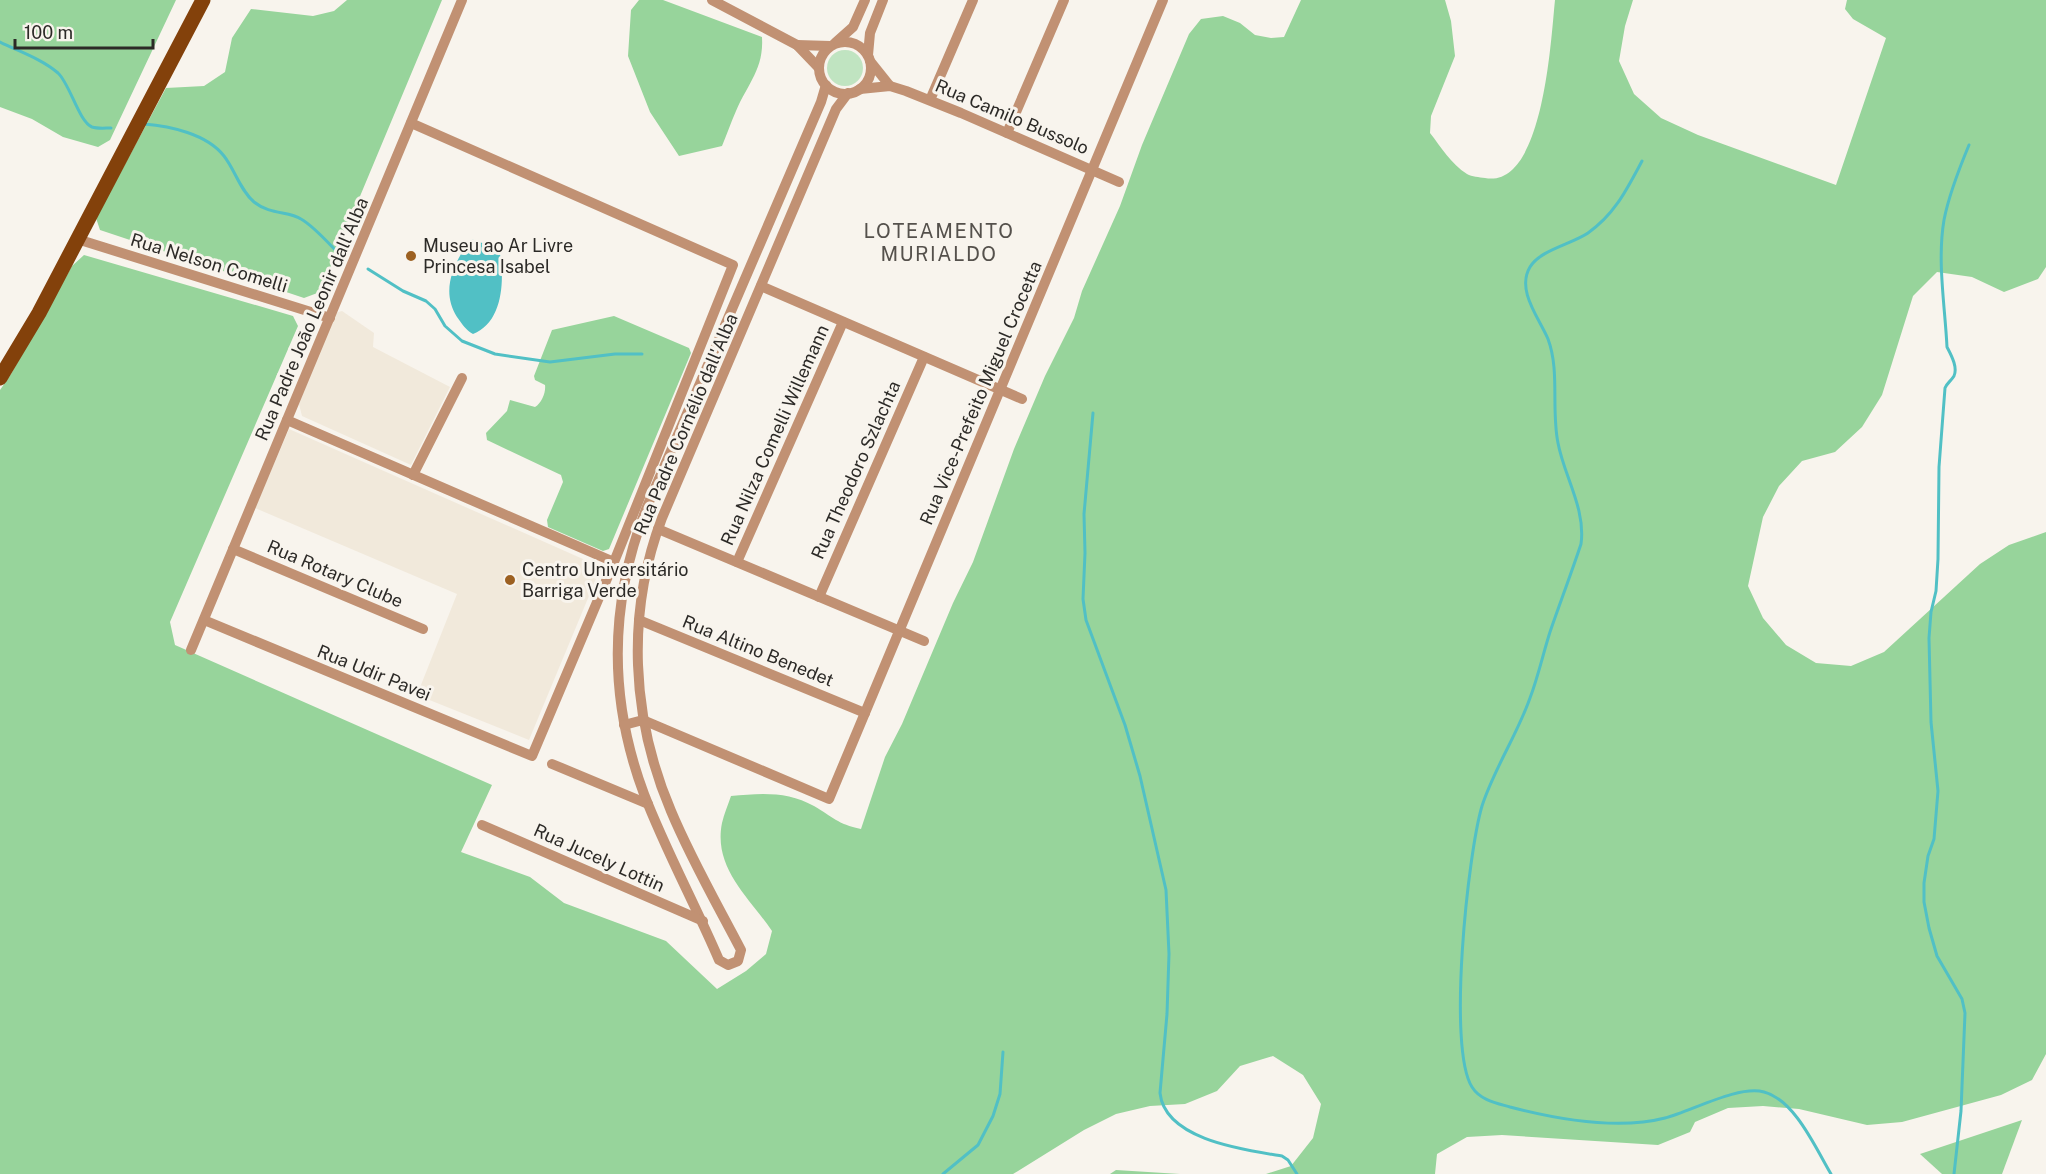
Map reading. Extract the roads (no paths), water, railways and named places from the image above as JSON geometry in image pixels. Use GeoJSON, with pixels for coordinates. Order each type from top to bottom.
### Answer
{"type":"FeatureCollection","features":[{"type":"Feature","properties":{"kind":"main road"},"geometry":{"type":"LineString","coordinates":[[0,378],[39,313],[203,0]]}},
{"type":"Feature","properties":{"kind":"street","name":"Rua Padre João Leonir dall'Alba"},"geometry":{"type":"LineString","coordinates":[[191,650],[462,0]]}},
{"type":"Feature","properties":{"kind":"street"},"geometry":{"type":"LineString","coordinates":[[712,0],[797,45],[819,68]]}},
{"type":"Feature","properties":{"kind":"street"},"geometry":{"type":"LineString","coordinates":[[865,0],[853,27],[822,56],[819,68],[822,80],[836,92],[848,93],[860,89],[870,74],[870,33],[883,0]]}},
{"type":"Feature","properties":{"kind":"street"},"geometry":{"type":"LineString","coordinates":[[930,100],[973,0]]}},
{"type":"Feature","properties":{"kind":"street"},"geometry":{"type":"LineString","coordinates":[[1007,133],[1064,0]]}},
{"type":"Feature","properties":{"kind":"street","name":"Rua Vice-Prefeito Miguel Crocetta"},"geometry":{"type":"LineString","coordinates":[[643,720],[830,799],[1163,0]]}},
{"type":"Feature","properties":{"kind":"street"},"geometry":{"type":"LineString","coordinates":[[797,45],[854,43],[859,46],[890,86]]}},
{"type":"Feature","properties":{"kind":"street","name":"Rua Padre Cornélio dall'Alba"},"geometry":{"type":"LineString","coordinates":[[826,85],[821,102],[632,548],[623,588],[618,631],[618,675],[624,725],[638,777],[719,960],[725,964],[736,963],[741,950],[706,885],[670,809],[653,761],[643,720],[638,673],[639,620],[646,572],[658,529],[836,109],[848,93]]}},
{"type":"Feature","properties":{"kind":"street","name":"Rua Camilo Bussolo"},"geometry":{"type":"LineString","coordinates":[[860,89],[890,86],[930,100],[1119,182]]}},
{"type":"Feature","properties":{"kind":"street"},"geometry":{"type":"LineString","coordinates":[[287,420],[614,562],[733,265],[411,123]]}},
{"type":"Feature","properties":{"kind":"street","name":"Rua Nelson Comelli"},"geometry":{"type":"LineString","coordinates":[[77,239],[330,318]]}},
{"type":"Feature","properties":{"kind":"street"},"geometry":{"type":"LineString","coordinates":[[761,286],[1022,399]]}},
{"type":"Feature","properties":{"kind":"street","name":"Rua Nilza Comelli Willemann"},"geometry":{"type":"LineString","coordinates":[[737,562],[843,322]]}},
{"type":"Feature","properties":{"kind":"street","name":"Rua Theodoro Szlachta"},"geometry":{"type":"LineString","coordinates":[[819,597],[924,357]]}},
{"type":"Feature","properties":{"kind":"street"},"geometry":{"type":"LineString","coordinates":[[413,476],[462,378]]}},
{"type":"Feature","properties":{"kind":"street"},"geometry":{"type":"LineString","coordinates":[[658,529],[924,641]]}},
{"type":"Feature","properties":{"kind":"street","name":"Rua Rotary Clube"},"geometry":{"type":"LineString","coordinates":[[233,549],[423,629]]}},
{"type":"Feature","properties":{"kind":"street","name":"Rua Udir Pavei"},"geometry":{"type":"LineString","coordinates":[[204,620],[532,756],[614,562]]}},
{"type":"Feature","properties":{"kind":"street","name":"Rua Altino Benedet"},"geometry":{"type":"LineString","coordinates":[[639,620],[865,713]]}},
{"type":"Feature","properties":{"kind":"street"},"geometry":{"type":"LineString","coordinates":[[624,725],[643,720]]}},
{"type":"Feature","properties":{"kind":"street"},"geometry":{"type":"LineString","coordinates":[[552,764],[648,804]]}},
{"type":"Feature","properties":{"kind":"street","name":"Rua Jucely Lottin"},"geometry":{"type":"LineString","coordinates":[[482,825],[703,921]]}},
{"type":"Feature","properties":{"kind":"water"},"geometry":{"type":"Polygon","coordinates":[[[471,239],[499,249],[502,272],[500,298],[491,320],[473,334],[457,317],[452,307],[449,287],[459,257],[471,239]]]}},
{"type":"Feature","properties":{"kind":"waterway"},"geometry":{"type":"LineString","coordinates":[[0,42],[37,59],[58,73],[67,85],[87,124],[94,128],[111,128]]}},
{"type":"Feature","properties":{"kind":"waterway"},"geometry":{"type":"LineString","coordinates":[[144,124],[187,132],[217,148],[254,202],[266,209],[291,215],[306,222],[342,257]]}},
{"type":"Feature","properties":{"kind":"waterway"},"geometry":{"type":"LineString","coordinates":[[1954,1174],[1961,1111],[1965,1013],[1962,999],[1937,956],[1924,902],[1924,883],[1928,856],[1934,839],[1938,791],[1931,722],[1929,638],[1938,559],[1939,467],[1945,388],[1954,376],[1955,369],[1947,347],[1941,251],[1944,220],[1949,201],[1969,145]]}},
{"type":"Feature","properties":{"kind":"waterway"},"geometry":{"type":"LineString","coordinates":[[1642,161],[1620,200],[1606,218],[1588,233],[1541,256],[1530,267],[1526,276],[1530,304],[1552,351],[1556,430],[1561,455],[1578,505],[1582,531],[1581,544],[1530,698],[1482,806],[1471,864],[1462,950],[1461,1033],[1465,1066],[1472,1087],[1479,1095],[1489,1100],[1528,1111],[1588,1122],[1628,1123],[1665,1118],[1728,1095],[1741,1092],[1764,1092],[1775,1097],[1795,1115],[1831,1174]]}},
{"type":"Feature","properties":{"kind":"waterway"},"geometry":{"type":"LineString","coordinates":[[368,269],[403,291],[426,301],[435,309],[445,326],[462,341],[495,354],[550,362],[615,354],[642,354]]}},
{"type":"Feature","properties":{"kind":"waterway"},"geometry":{"type":"LineString","coordinates":[[1093,413],[1084,514],[1083,599],[1086,620],[1125,725],[1140,776],[1166,890],[1169,954],[1167,1014],[1160,1093],[1165,1109],[1176,1122],[1191,1132],[1228,1146],[1282,1156],[1288,1160],[1297,1174]]}},
{"type":"Feature","properties":{"kind":"waterway"},"geometry":{"type":"LineString","coordinates":[[943,1174],[978,1145],[993,1116],[1000,1094],[1003,1052]]}},
{"type":"Feature","properties":{"kind":"place","name":"Museu ao Ar Livre Princesa Isabel"},"geometry":{"type":"Point","coordinates":[411,256]}},
{"type":"Feature","properties":{"kind":"place","name":"Centro Universitário Barriga Verde"},"geometry":{"type":"Point","coordinates":[510,580]}},
{"type":"Feature","properties":{"kind":"district","name":"LOTEAMENTO MURIALDO"},"geometry":{"type":"Point","coordinates":[939,242]}}]}
